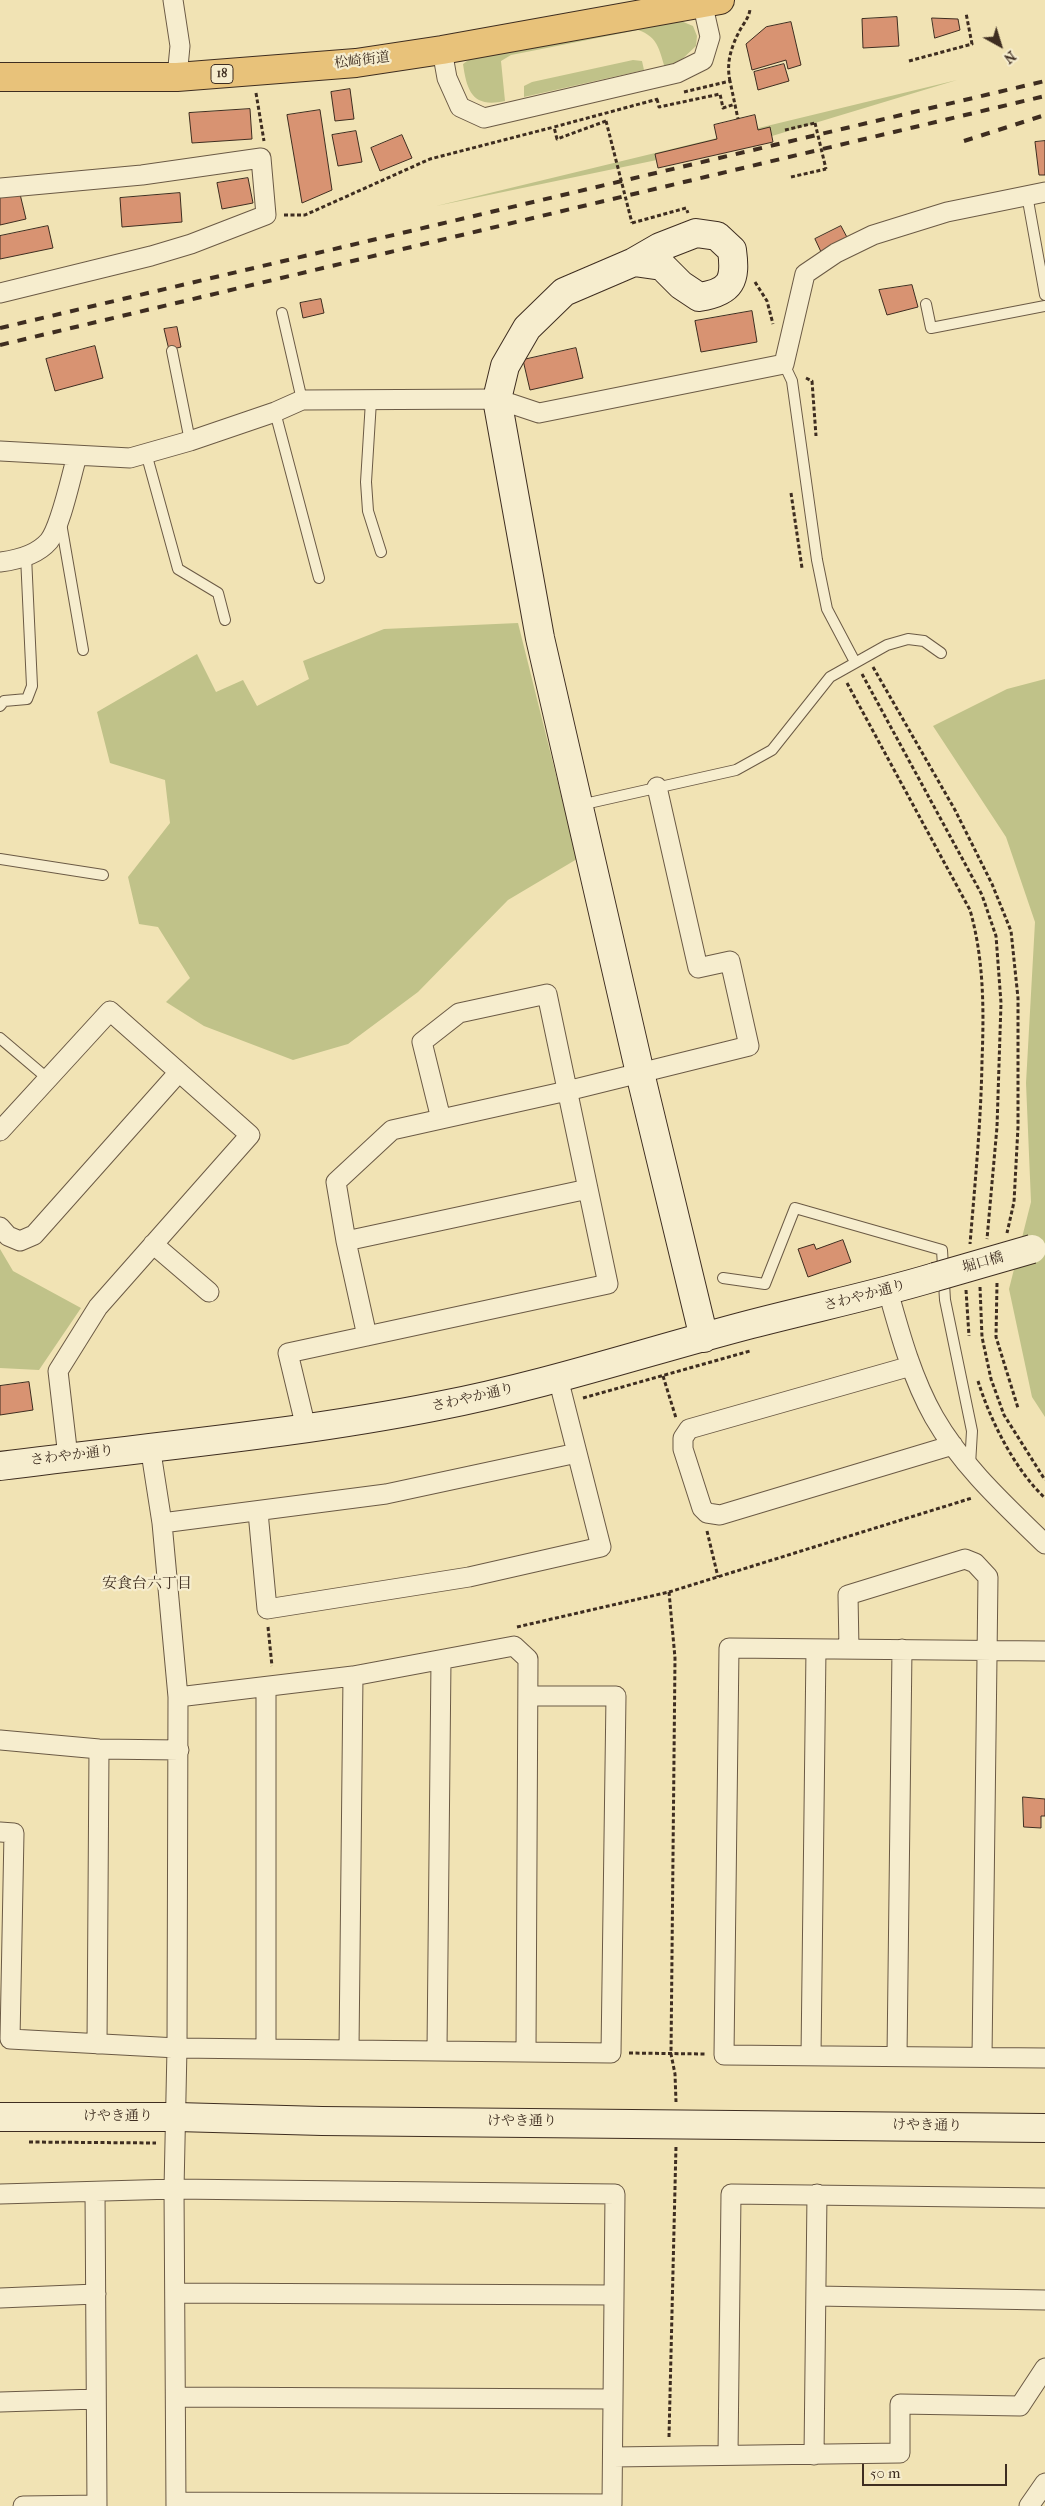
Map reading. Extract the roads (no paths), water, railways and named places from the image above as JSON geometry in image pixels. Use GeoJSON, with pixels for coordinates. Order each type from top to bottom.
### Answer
{"type":"FeatureCollection","features":[{"type":"Feature","properties":{"kind":"main road","name":"松崎街道"},"geometry":{"type":"LineString","coordinates":[[0,77],[177,77],[356,62],[442,50],[708,1]]}},
{"type":"Feature","properties":{"kind":"street"},"geometry":{"type":"LineString","coordinates":[[173,0],[180,46],[177,77]]}},
{"type":"Feature","properties":{"kind":"street"},"geometry":{"type":"LineString","coordinates":[[442,50],[447,78],[460,107],[484,118],[677,73],[703,60],[710,37],[708,1]]}},
{"type":"Feature","properties":{"kind":"street"},"geometry":{"type":"LineString","coordinates":[[0,188],[142,175],[261,158],[266,215],[191,244],[151,256],[0,293]]}},
{"type":"Feature","properties":{"kind":"street"},"geometry":{"type":"LineString","coordinates":[[0,451],[130,458],[190,441],[275,412],[302,400],[498,399],[538,413],[784,364],[805,274],[836,253],[873,235],[947,212],[1036,193]]}},
{"type":"Feature","properties":{"kind":"street"},"geometry":{"type":"LineString","coordinates":[[634,262],[662,266],[681,285],[699,297],[711,295],[728,286],[735,273],[732,250],[717,236],[696,233],[660,247],[634,262],[564,292],[527,328],[505,366],[498,399],[540,638],[640,1073],[704,1338]]}},
{"type":"Feature","properties":{"kind":"street"},"geometry":{"type":"LineString","coordinates":[[0,562],[14,561],[34,553],[49,540],[59,515],[77,456]]}},
{"type":"Feature","properties":{"kind":"street"},"geometry":{"type":"LineString","coordinates":[[367,1336],[346,1241],[336,1182],[392,1130],[749,1046],[730,961],[698,968],[657,787]]}},
{"type":"Feature","properties":{"kind":"street"},"geometry":{"type":"LineString","coordinates":[[306,1428],[288,1353],[608,1284],[547,994],[458,1013],[422,1042],[442,1119]]}},
{"type":"Feature","properties":{"kind":"street"},"geometry":{"type":"LineString","coordinates":[[0,1131],[110,1010],[250,1135],[98,1307],[58,1371],[68,1457]]}},
{"type":"Feature","properties":{"kind":"street"},"geometry":{"type":"LineString","coordinates":[[0,1227],[8,1236],[20,1241],[34,1236],[179,1072]]}},
{"type":"Feature","properties":{"kind":"street"},"geometry":{"type":"LineString","coordinates":[[346,1241],[588,1189]]}},
{"type":"Feature","properties":{"kind":"street"},"geometry":{"type":"LineString","coordinates":[[153,1244],[209,1292]]}},
{"type":"Feature","properties":{"kind":"street","name":"堀口橋"},"geometry":{"type":"LineString","coordinates":[[935,1277],[1039,1247]]}},
{"type":"Feature","properties":{"kind":"street","name":"さわやか通り"},"geometry":{"type":"LineString","coordinates":[[0,1466],[306,1428],[438,1406],[558,1378],[935,1277]]}},
{"type":"Feature","properties":{"kind":"street"},"geometry":{"type":"LineString","coordinates":[[888,1291],[911,1366],[934,1417],[953,1445],[992,1492],[1045,1544]]}},
{"type":"Feature","properties":{"kind":"street"},"geometry":{"type":"LineString","coordinates":[[911,1366],[689,1430],[682,1438],[683,1449],[702,1508],[707,1513],[720,1515],[953,1445]]}},
{"type":"Feature","properties":{"kind":"street"},"geometry":{"type":"LineString","coordinates":[[258,1512],[267,1609],[468,1578],[601,1547],[558,1378]]}},
{"type":"Feature","properties":{"kind":"street"},"geometry":{"type":"LineString","coordinates":[[0,2194],[174,2189],[615,2194],[612,2504],[176,2504],[174,2189],[163,2126],[177,2048],[178,1698],[162,1523],[150,1446]]}},
{"type":"Feature","properties":{"kind":"street"},"geometry":{"type":"LineString","coordinates":[[162,1523],[386,1494],[577,1453]]}},
{"type":"Feature","properties":{"kind":"street"},"geometry":{"type":"LineString","coordinates":[[849,1649],[848,1595],[965,1559],[975,1563],[988,1577],[982,2057]]}},
{"type":"Feature","properties":{"kind":"street"},"geometry":{"type":"LineString","coordinates":[[178,1698],[353,1676],[514,1646],[528,1659],[526,2050]]}},
{"type":"Feature","properties":{"kind":"street"},"geometry":{"type":"LineString","coordinates":[[1045,1651],[729,1648],[724,2055],[1045,2058]]}},
{"type":"Feature","properties":{"kind":"street"},"geometry":{"type":"LineString","coordinates":[[811,2056],[816,1649]]}},
{"type":"Feature","properties":{"kind":"street"},"geometry":{"type":"LineString","coordinates":[[897,2056],[902,1649]]}},
{"type":"Feature","properties":{"kind":"street"},"geometry":{"type":"LineString","coordinates":[[437,2049],[441,1660]]}},
{"type":"Feature","properties":{"kind":"street"},"geometry":{"type":"LineString","coordinates":[[349,2049],[353,1676]]}},
{"type":"Feature","properties":{"kind":"street"},"geometry":{"type":"LineString","coordinates":[[266,1687],[266,2048]]}},
{"type":"Feature","properties":{"kind":"street"},"geometry":{"type":"LineString","coordinates":[[0,1832],[14,1833],[10,2039],[177,2048],[526,2050],[611,2053],[616,1696],[529,1696]]}},
{"type":"Feature","properties":{"kind":"street"},"geometry":{"type":"LineString","coordinates":[[0,1740],[99,1749],[179,1750]]}},
{"type":"Feature","properties":{"kind":"street"},"geometry":{"type":"LineString","coordinates":[[97,2044],[99,1749]]}},
{"type":"Feature","properties":{"kind":"street","name":"けやき通り"},"geometry":{"type":"LineString","coordinates":[[0,2117],[163,2126],[322,2121],[1045,2128]]}},
{"type":"Feature","properties":{"kind":"street"},"geometry":{"type":"LineString","coordinates":[[23,2506],[97,2505],[95,2192]]}},
{"type":"Feature","properties":{"kind":"street"},"geometry":{"type":"LineString","coordinates":[[728,2454],[731,2194],[1045,2198]]}},
{"type":"Feature","properties":{"kind":"street"},"geometry":{"type":"LineString","coordinates":[[814,2455],[817,2194]]}},
{"type":"Feature","properties":{"kind":"street"},"geometry":{"type":"LineString","coordinates":[[175,2293],[614,2295]]}},
{"type":"Feature","properties":{"kind":"street"},"geometry":{"type":"LineString","coordinates":[[0,2298],[96,2294]]}},
{"type":"Feature","properties":{"kind":"street"},"geometry":{"type":"LineString","coordinates":[[816,2296],[1045,2300]]}},
{"type":"Feature","properties":{"kind":"street"},"geometry":{"type":"LineString","coordinates":[[612,2457],[900,2453],[900,2404],[1020,2406],[1045,2368]]}},
{"type":"Feature","properties":{"kind":"street"},"geometry":{"type":"LineString","coordinates":[[176,2397],[613,2399]]}},
{"type":"Feature","properties":{"kind":"street"},"geometry":{"type":"LineString","coordinates":[[0,2402],[96,2399]]}},
{"type":"Feature","properties":{"kind":"street"},"geometry":{"type":"LineString","coordinates":[[1029,2506],[1045,2483]]}},
{"type":"Feature","properties":{"kind":"lane"},"geometry":{"type":"LineString","coordinates":[[1036,193],[1045,295]]}},
{"type":"Feature","properties":{"kind":"lane"},"geometry":{"type":"LineString","coordinates":[[926,304],[931,328],[1045,306]]}},
{"type":"Feature","properties":{"kind":"lane"},"geometry":{"type":"LineString","coordinates":[[282,313],[302,400]]}},
{"type":"Feature","properties":{"kind":"lane"},"geometry":{"type":"LineString","coordinates":[[172,351],[190,441]]}},
{"type":"Feature","properties":{"kind":"lane"},"geometry":{"type":"LineString","coordinates":[[784,364],[792,382],[817,560],[828,609],[856,662]]}},
{"type":"Feature","properties":{"kind":"lane"},"geometry":{"type":"LineString","coordinates":[[370,401],[366,482],[368,511],[381,552]]}},
{"type":"Feature","properties":{"kind":"lane"},"geometry":{"type":"LineString","coordinates":[[275,412],[319,578]]}},
{"type":"Feature","properties":{"kind":"lane"},"geometry":{"type":"LineString","coordinates":[[146,453],[178,569],[218,593],[225,620]]}},
{"type":"Feature","properties":{"kind":"lane"},"geometry":{"type":"LineString","coordinates":[[59,515],[83,650]]}},
{"type":"Feature","properties":{"kind":"lane"},"geometry":{"type":"LineString","coordinates":[[0,706],[4,701],[26,699],[32,686],[26,556]]}},
{"type":"Feature","properties":{"kind":"lane"},"geometry":{"type":"LineString","coordinates":[[578,805],[736,770],[772,750],[830,677],[840,670],[887,645],[908,639],[924,641],[941,653]]}},
{"type":"Feature","properties":{"kind":"lane"},"geometry":{"type":"LineString","coordinates":[[0,859],[103,875]]}},
{"type":"Feature","properties":{"kind":"lane"},"geometry":{"type":"LineString","coordinates":[[0,1038],[47,1078]]}},
{"type":"Feature","properties":{"kind":"lane"},"geometry":{"type":"LineString","coordinates":[[723,1278],[765,1284],[795,1208],[942,1250],[945,1300],[972,1431],[970,1466]]}},
{"type":"Feature","properties":{"kind":"railway"},"geometry":{"type":"LineString","coordinates":[[0,328],[1045,81]]}},
{"type":"Feature","properties":{"kind":"railway"},"geometry":{"type":"LineString","coordinates":[[0,345],[1045,96]]}},
{"type":"Feature","properties":{"kind":"railway"},"geometry":{"type":"LineString","coordinates":[[964,141],[1045,115]]}},
{"type":"Feature","properties":{"kind":"district","name":"安食台六丁目"},"geometry":{"type":"Point","coordinates":[147,1584]}}]}
